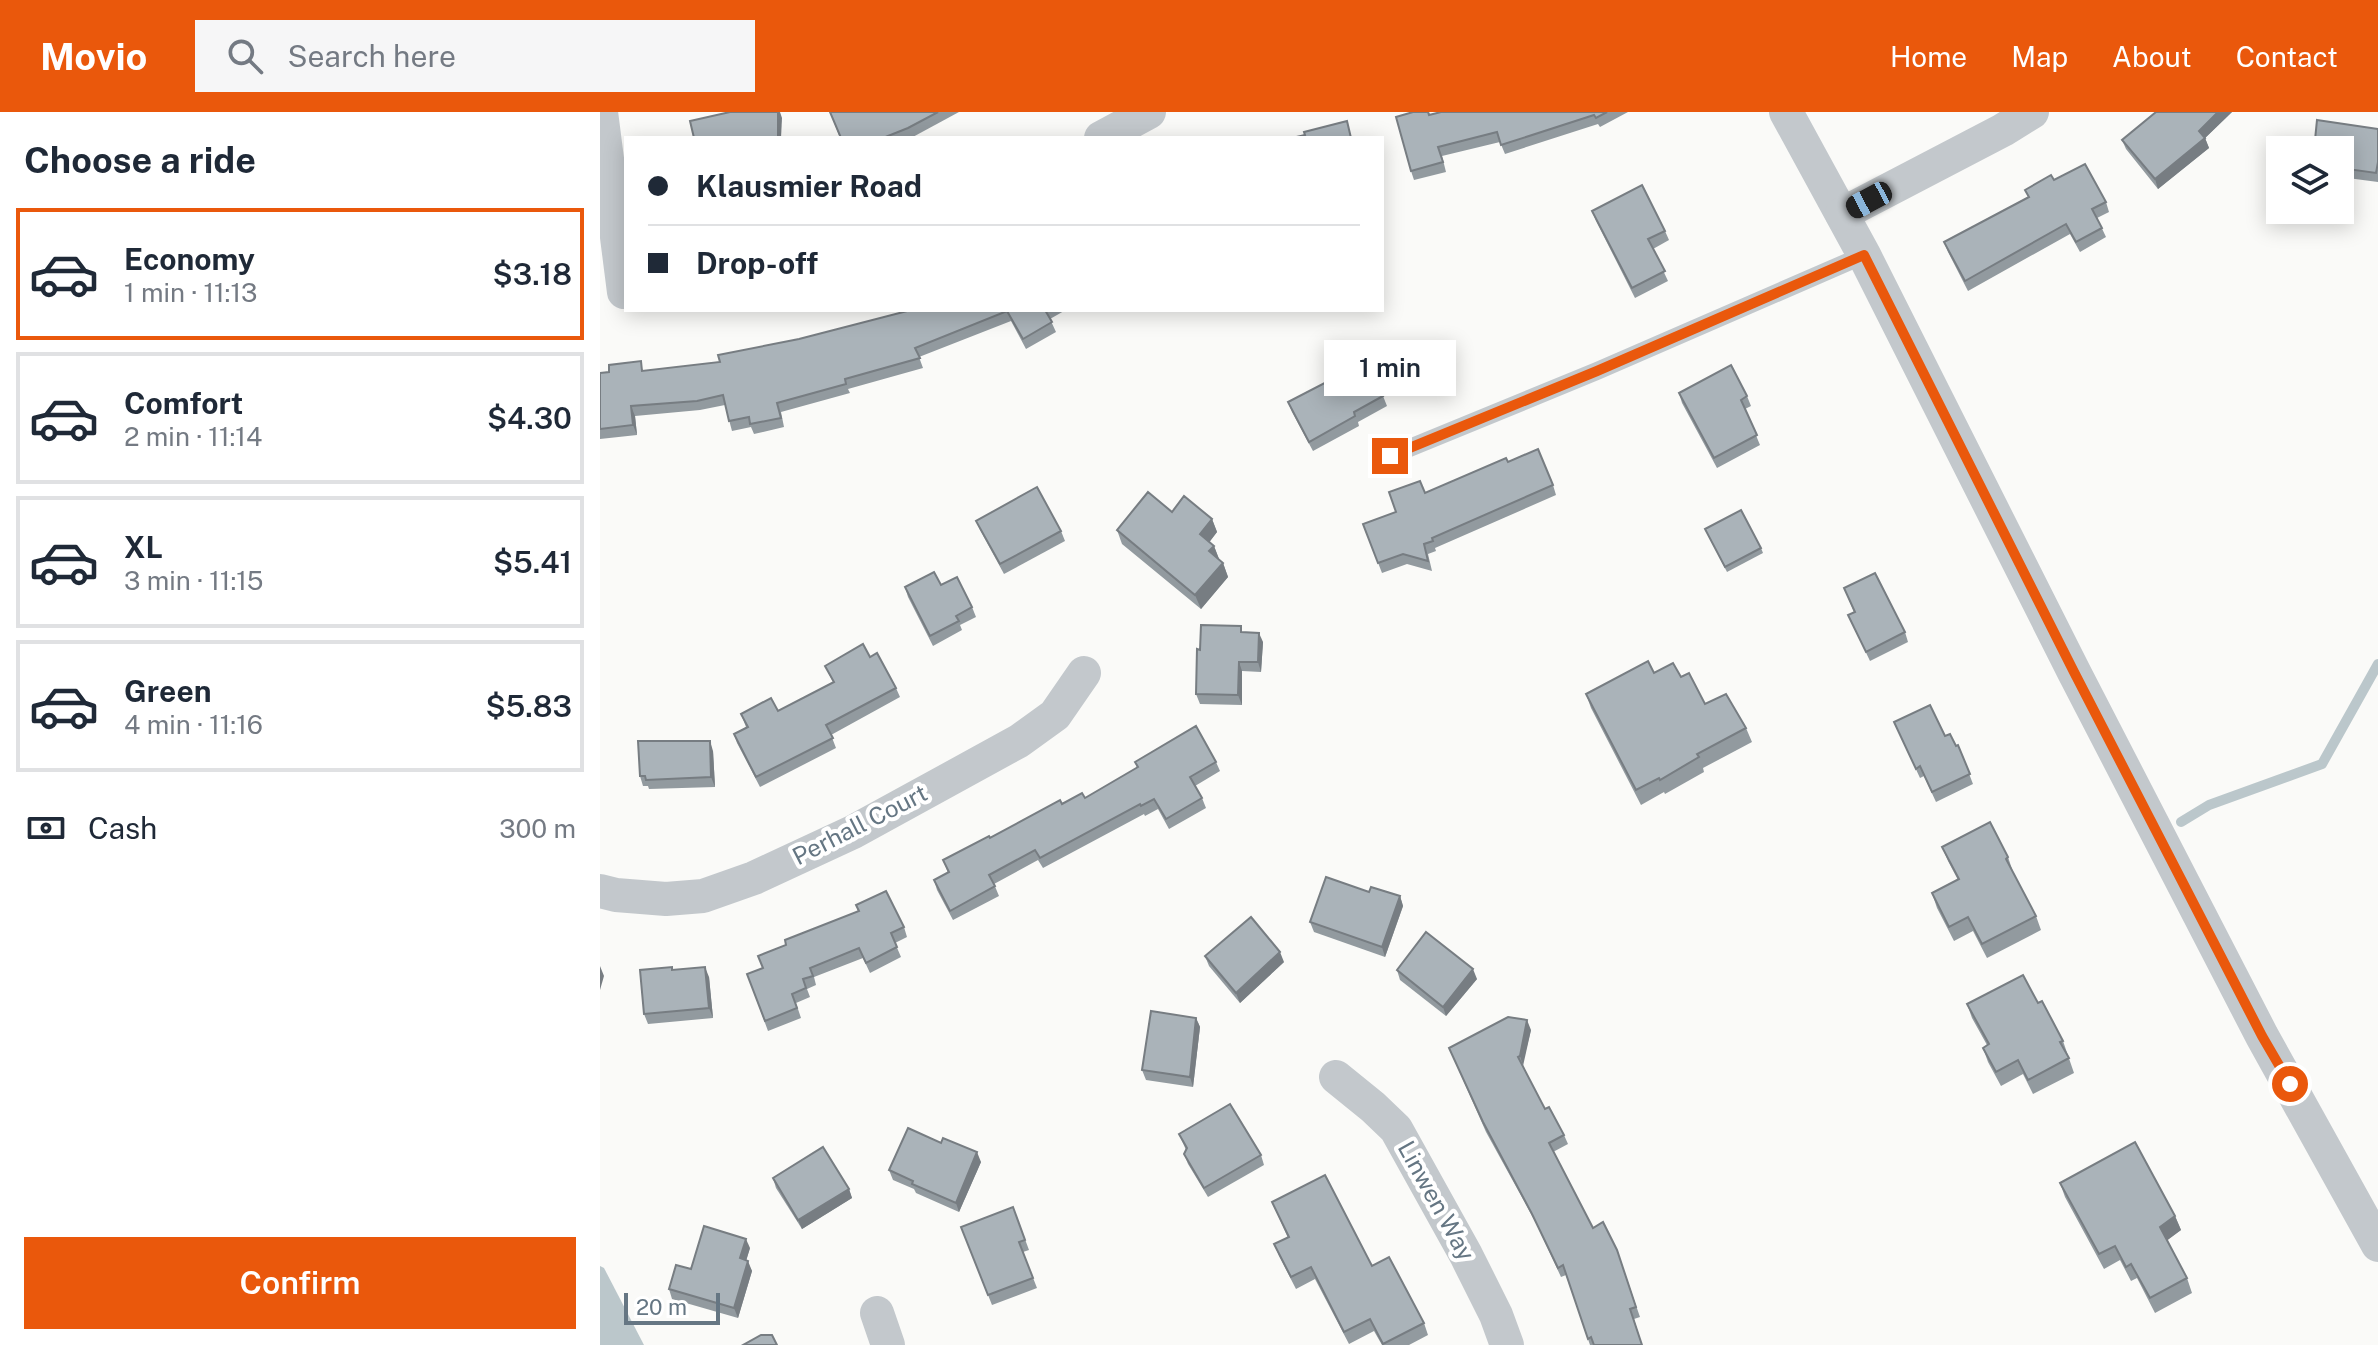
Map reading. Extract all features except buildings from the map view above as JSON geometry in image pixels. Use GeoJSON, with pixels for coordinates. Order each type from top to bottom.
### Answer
{"type":"FeatureCollection","features":[{"type":"Feature","properties":{"kind":"street"},"geometry":{"type":"LineString","coordinates":[[601,112],[617,292]]}},
{"type":"Feature","properties":{"kind":"street"},"geometry":{"type":"LineString","coordinates":[[1105,136],[1149,112]]}},
{"type":"Feature","properties":{"kind":"street"},"geometry":{"type":"LineString","coordinates":[[1786,112],[1864,255],[2262,1036],[2378,1245]]}},
{"type":"Feature","properties":{"kind":"street"},"geometry":{"type":"LineString","coordinates":[[1842,214],[2032,112]]}},
{"type":"Feature","properties":{"kind":"street","name":"Perhall Court"},"geometry":{"type":"LineString","coordinates":[[600,891],[616,895],[703,896],[754,878],[853,832],[1019,741],[1055,715],[1084,673]]}},
{"type":"Feature","properties":{"kind":"street","name":"Linwen Way"},"geometry":{"type":"LineString","coordinates":[[1336,1077],[1396,1129],[1466,1255],[1496,1315],[1507,1345]]}},
{"type":"Feature","properties":{"kind":"street"},"geometry":{"type":"LineString","coordinates":[[877,1313],[888,1345]]}},
{"type":"Feature","properties":{"kind":"lane"},"geometry":{"type":"LineString","coordinates":[[1390,456],[1597,371],[1864,255]]}},
{"type":"Feature","properties":{"kind":"shaded area"},"geometry":{"type":"Polygon","coordinates":[[[600,1266],[604,1268],[644,1345],[600,1345],[600,1266]]]}},
{"type":"Feature","properties":{"kind":"waterway"},"geometry":{"type":"LineString","coordinates":[[2181,822],[2209,805],[2322,764],[2378,664]]}},
{"type":"Feature","properties":{"kind":"route"},"geometry":{"type":"LineString","coordinates":[[1390,456],[1597,371],[1864,255],[2137,795],[2290,1084]]}}]}
